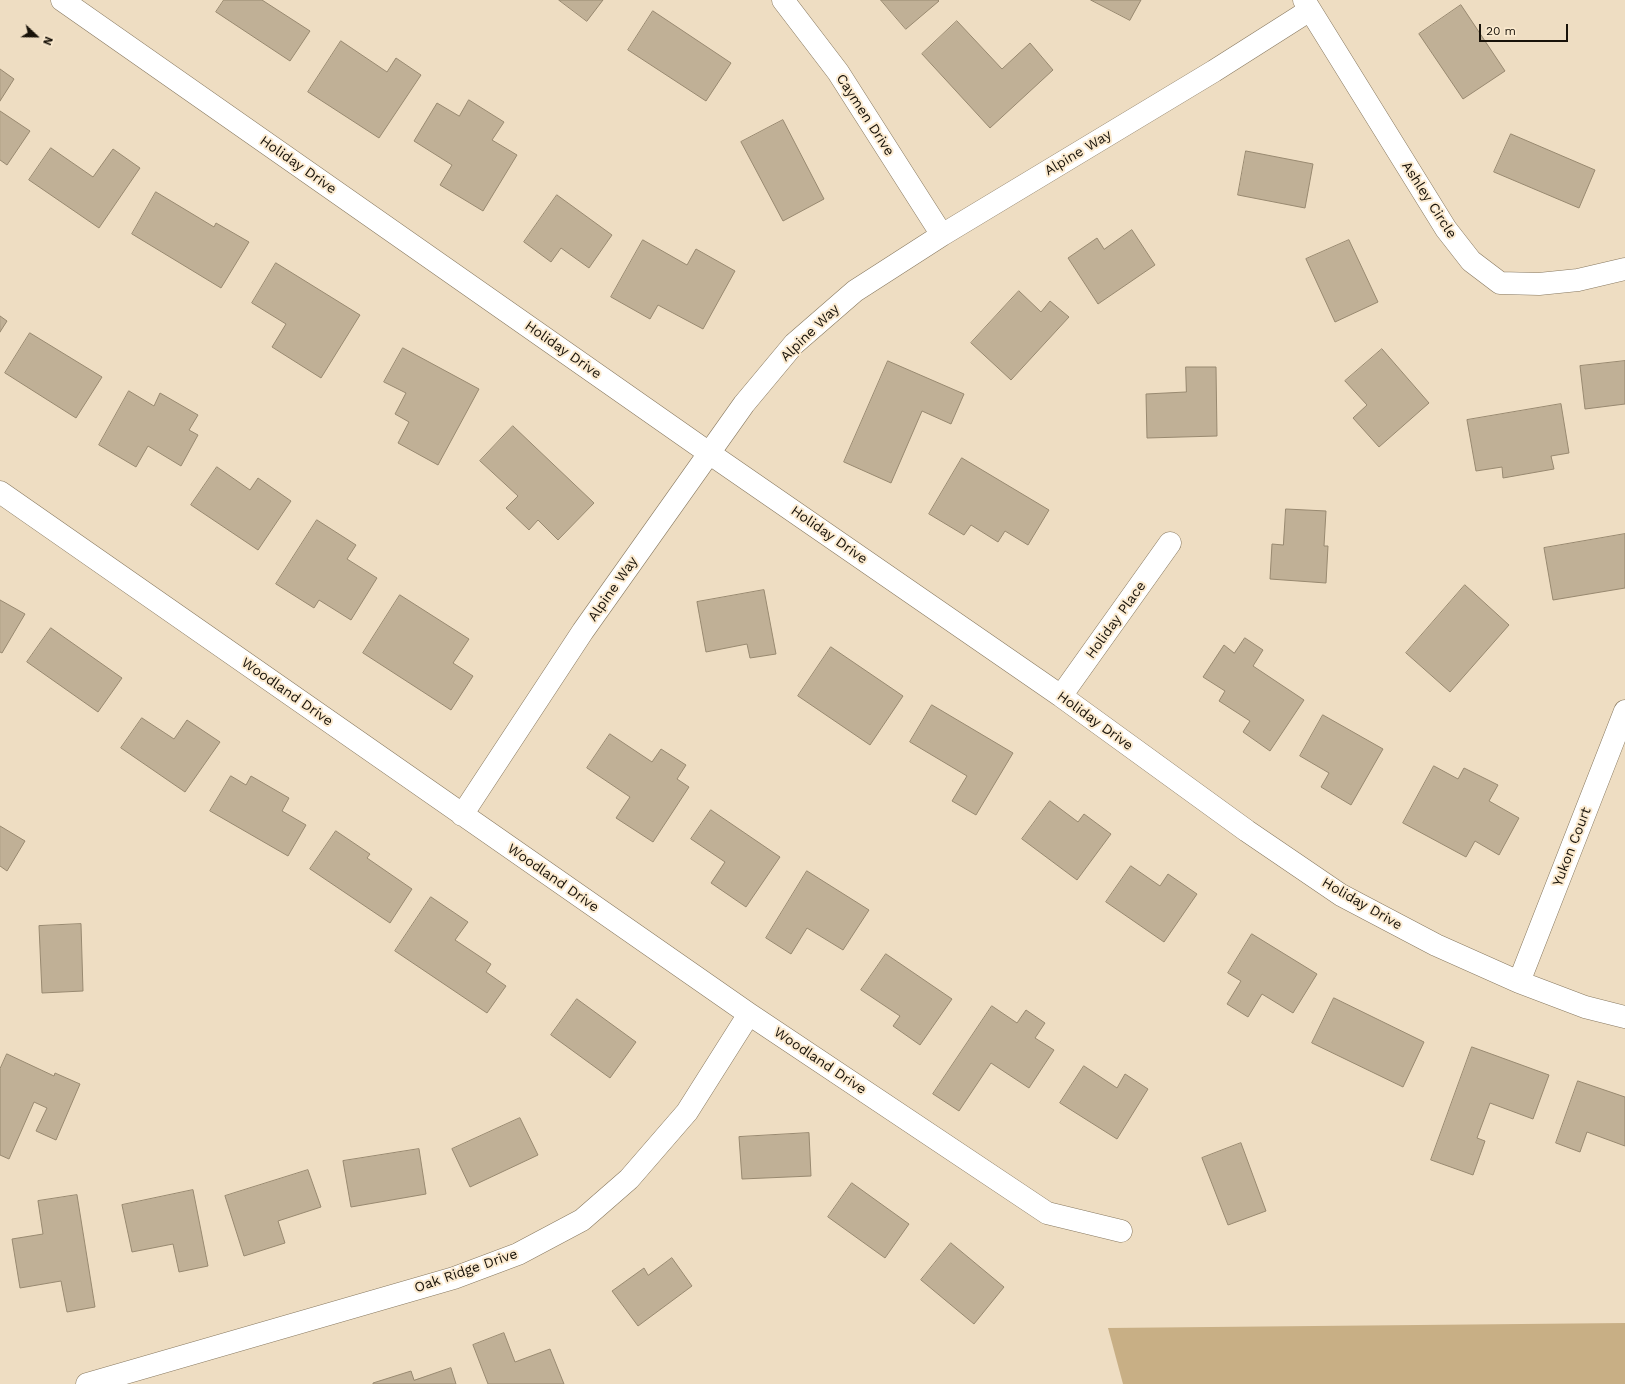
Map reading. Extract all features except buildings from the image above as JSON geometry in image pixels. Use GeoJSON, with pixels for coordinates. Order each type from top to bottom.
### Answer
{"type":"FeatureCollection","features":[{"type":"Feature","properties":{"kind":"street","name":"Holiday Drive"},"geometry":{"type":"LineString","coordinates":[[62,0],[709,453],[1061,696],[1246,831],[1341,895],[1436,945],[1519,982],[1585,1007],[1625,1017]]}},
{"type":"Feature","properties":{"kind":"street","name":"Caymen Drive"},"geometry":{"type":"LineString","coordinates":[[783,0],[838,72],[942,235]]}},
{"type":"Feature","properties":{"kind":"street","name":"Alpine Way"},"geometry":{"type":"LineString","coordinates":[[462,815],[583,631],[744,404],[794,344],[855,291],[942,235],[1214,71],[1307,5]]}},
{"type":"Feature","properties":{"kind":"street","name":"Ashley Circle"},"geometry":{"type":"LineString","coordinates":[[1307,5],[1446,228],[1471,261],[1500,283],[1539,284],[1578,280],[1625,269]]}},
{"type":"Feature","properties":{"kind":"street","name":"Woodland Drive"},"geometry":{"type":"LineString","coordinates":[[0,492],[749,1014],[1047,1213],[1121,1231]]}},
{"type":"Feature","properties":{"kind":"street","name":"Holiday Place"},"geometry":{"type":"LineString","coordinates":[[1061,696],[1170,543]]}},
{"type":"Feature","properties":{"kind":"street","name":"Yukon Court"},"geometry":{"type":"LineString","coordinates":[[1519,982],[1625,711]]}},
{"type":"Feature","properties":{"kind":"street","name":"Oak Ridge Drive"},"geometry":{"type":"LineString","coordinates":[[87,1384],[454,1278],[518,1254],[582,1220],[629,1179],[687,1112],[749,1014]]}},
{"type":"Feature","properties":{"kind":"shaded area"},"geometry":{"type":"Polygon","coordinates":[[[1625,1323],[1625,1384],[1123,1384],[1108,1328],[1625,1323]]]}}]}
